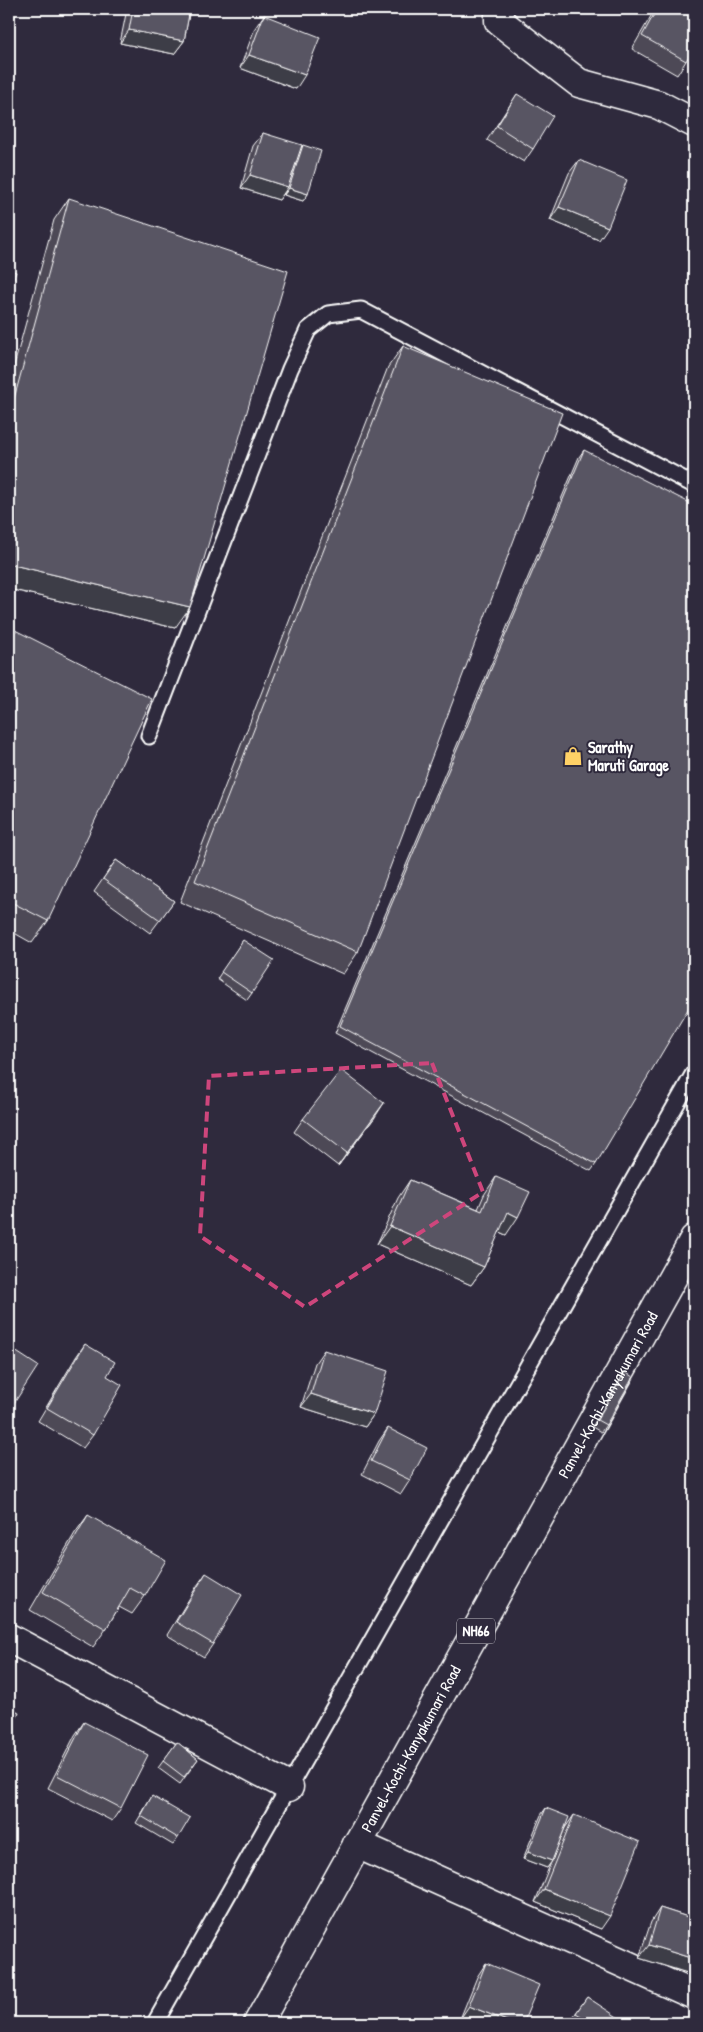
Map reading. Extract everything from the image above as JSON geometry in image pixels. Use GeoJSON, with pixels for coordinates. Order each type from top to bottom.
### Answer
{"type":"FeatureCollection","features":[{"type":"Feature","properties":{"kind":"main road"},"geometry":{"type":"LineString","coordinates":[[499,9],[499,22],[579,83],[659,105],[694,123]]}},
{"type":"Feature","properties":{"kind":"main road","name":"Panvel-Kochi-Kanyakumari Road"},"geometry":{"type":"LineString","coordinates":[[258,2023],[694,1239]]}},
{"type":"Feature","properties":{"kind":"main road"},"geometry":{"type":"LineString","coordinates":[[9,1638],[289,1787]]}},
{"type":"Feature","properties":{"kind":"main road"},"geometry":{"type":"LineString","coordinates":[[357,1844],[694,1994]]}},
{"type":"Feature","properties":{"kind":"lane"},"geometry":{"type":"LineString","coordinates":[[148,736],[290,369],[308,330],[328,314],[361,310],[694,484]]}},
{"type":"Feature","properties":{"kind":"lane"},"geometry":{"type":"LineString","coordinates":[[155,2023],[694,1073]]}},
{"type":"Feature","properties":{"kind":"highlighted area"},"geometry":{"type":"Polygon","coordinates":[[[432,1063],[483,1192],[305,1307],[200,1236],[209,1076],[432,1063]]]}},
{"type":"Feature","properties":{"kind":"building"},"geometry":{"type":"Polygon","coordinates":[[[133,9],[190,9],[184,41],[129,30],[133,9]]]}},
{"type":"Feature","properties":{"kind":"building"},"geometry":{"type":"Polygon","coordinates":[[[657,9],[694,9],[694,47],[686,61],[642,36],[657,9]]]}},
{"type":"Feature","properties":{"kind":"building"},"geometry":{"type":"Polygon","coordinates":[[[264,15],[320,37],[305,75],[249,55],[264,15]]]}},
{"type":"Feature","properties":{"kind":"building"},"geometry":{"type":"Polygon","coordinates":[[[517,94],[553,116],[533,149],[497,126],[517,94]]]}},
{"type":"Feature","properties":{"kind":"building"},"geometry":{"type":"Polygon","coordinates":[[[263,133],[302,145],[288,187],[250,175],[263,133]]]}},
{"type":"Feature","properties":{"kind":"building"},"geometry":{"type":"Polygon","coordinates":[[[303,145],[321,151],[308,194],[289,188],[303,145]]]}},
{"type":"Feature","properties":{"kind":"building"},"geometry":{"type":"Polygon","coordinates":[[[579,160],[627,180],[608,227],[559,207],[579,160]]]}},
{"type":"Feature","properties":{"kind":"building"},"geometry":{"type":"Polygon","coordinates":[[[69,198],[288,271],[190,607],[9,564],[9,417],[69,198]]]}},
{"type":"Feature","properties":{"kind":"building"},"geometry":{"type":"Polygon","coordinates":[[[9,269],[16,272],[9,292],[9,269]]]}},
{"type":"Feature","properties":{"kind":"building"},"geometry":{"type":"Polygon","coordinates":[[[403,346],[562,413],[358,952],[195,881],[403,346]]]}},
{"type":"Feature","properties":{"kind":"building","name":"Sarathy Maruti Garage"},"geometry":{"type":"Polygon","coordinates":[[[584,450],[694,505],[694,999],[596,1164],[340,1026],[584,450]]]}},
{"type":"Feature","properties":{"kind":"building"},"geometry":{"type":"Polygon","coordinates":[[[9,627],[152,699],[48,921],[9,901],[9,627]]]}},
{"type":"Feature","properties":{"kind":"building"},"geometry":{"type":"Polygon","coordinates":[[[116,860],[174,901],[160,920],[103,879],[116,860]]]}},
{"type":"Feature","properties":{"kind":"building"},"geometry":{"type":"Polygon","coordinates":[[[243,940],[274,960],[252,993],[221,972],[243,940]]]}},
{"type":"Feature","properties":{"kind":"building"},"geometry":{"type":"Polygon","coordinates":[[[341,1070],[384,1103],[347,1153],[303,1119],[341,1070]]]}},
{"type":"Feature","properties":{"kind":"building"},"geometry":{"type":"Polygon","coordinates":[[[496,1177],[530,1192],[518,1217],[508,1212],[484,1267],[390,1226],[410,1180],[482,1211],[496,1177]]]}},
{"type":"Feature","properties":{"kind":"building"},"geometry":{"type":"Polygon","coordinates":[[[85,1344],[115,1362],[107,1376],[122,1385],[93,1435],[47,1408],[85,1344]]]}},
{"type":"Feature","properties":{"kind":"building"},"geometry":{"type":"Polygon","coordinates":[[[9,1347],[38,1366],[9,1411],[9,1347]]]}},
{"type":"Feature","properties":{"kind":"building"},"geometry":{"type":"Polygon","coordinates":[[[324,1350],[388,1371],[374,1414],[311,1394],[324,1350]]]}},
{"type":"Feature","properties":{"kind":"building"},"geometry":{"type":"Polygon","coordinates":[[[625,1372],[633,1377],[606,1425],[597,1420],[625,1372]]]}},
{"type":"Feature","properties":{"kind":"building"},"geometry":{"type":"Polygon","coordinates":[[[388,1428],[427,1448],[410,1480],[371,1461],[388,1428]]]}},
{"type":"Feature","properties":{"kind":"building"},"geometry":{"type":"Polygon","coordinates":[[[88,1515],[166,1560],[145,1596],[130,1588],[106,1629],[43,1592],[88,1515]]]}},
{"type":"Feature","properties":{"kind":"building"},"geometry":{"type":"Polygon","coordinates":[[[206,1573],[242,1595],[213,1644],[176,1622],[206,1573]]]}},
{"type":"Feature","properties":{"kind":"building"},"geometry":{"type":"Polygon","coordinates":[[[9,1707],[19,1712],[9,1736],[9,1707]]]}},
{"type":"Feature","properties":{"kind":"building"},"geometry":{"type":"Polygon","coordinates":[[[84,1722],[148,1755],[121,1808],[57,1775],[84,1722]]]}},
{"type":"Feature","properties":{"kind":"building"},"geometry":{"type":"Polygon","coordinates":[[[177,1742],[198,1759],[184,1777],[163,1761],[177,1742]]]}},
{"type":"Feature","properties":{"kind":"building"},"geometry":{"type":"Polygon","coordinates":[[[152,1796],[190,1818],[178,1838],[141,1816],[152,1796]]]}},
{"type":"Feature","properties":{"kind":"building"},"geometry":{"type":"Polygon","coordinates":[[[546,1808],[569,1817],[552,1861],[528,1852],[546,1808]]]}},
{"type":"Feature","properties":{"kind":"building"},"geometry":{"type":"Polygon","coordinates":[[[574,1815],[640,1842],[610,1916],[544,1889],[574,1815]]]}},
{"type":"Feature","properties":{"kind":"building"},"geometry":{"type":"Polygon","coordinates":[[[660,1908],[694,1919],[694,1959],[649,1945],[660,1908]]]}},
{"type":"Feature","properties":{"kind":"building"},"geometry":{"type":"Polygon","coordinates":[[[486,1963],[539,1985],[523,2023],[512,2023],[469,2006],[486,1963]]]}},
{"type":"Feature","properties":{"kind":"building"},"geometry":{"type":"Polygon","coordinates":[[[587,1997],[625,2022],[592,2023],[576,2013],[587,1997]]]}},
{"type":"Feature","properties":{"kind":"place","name":"Sarathy Maruti Garage"},"geometry":{"type":"Point","coordinates":[573,756]}}]}
